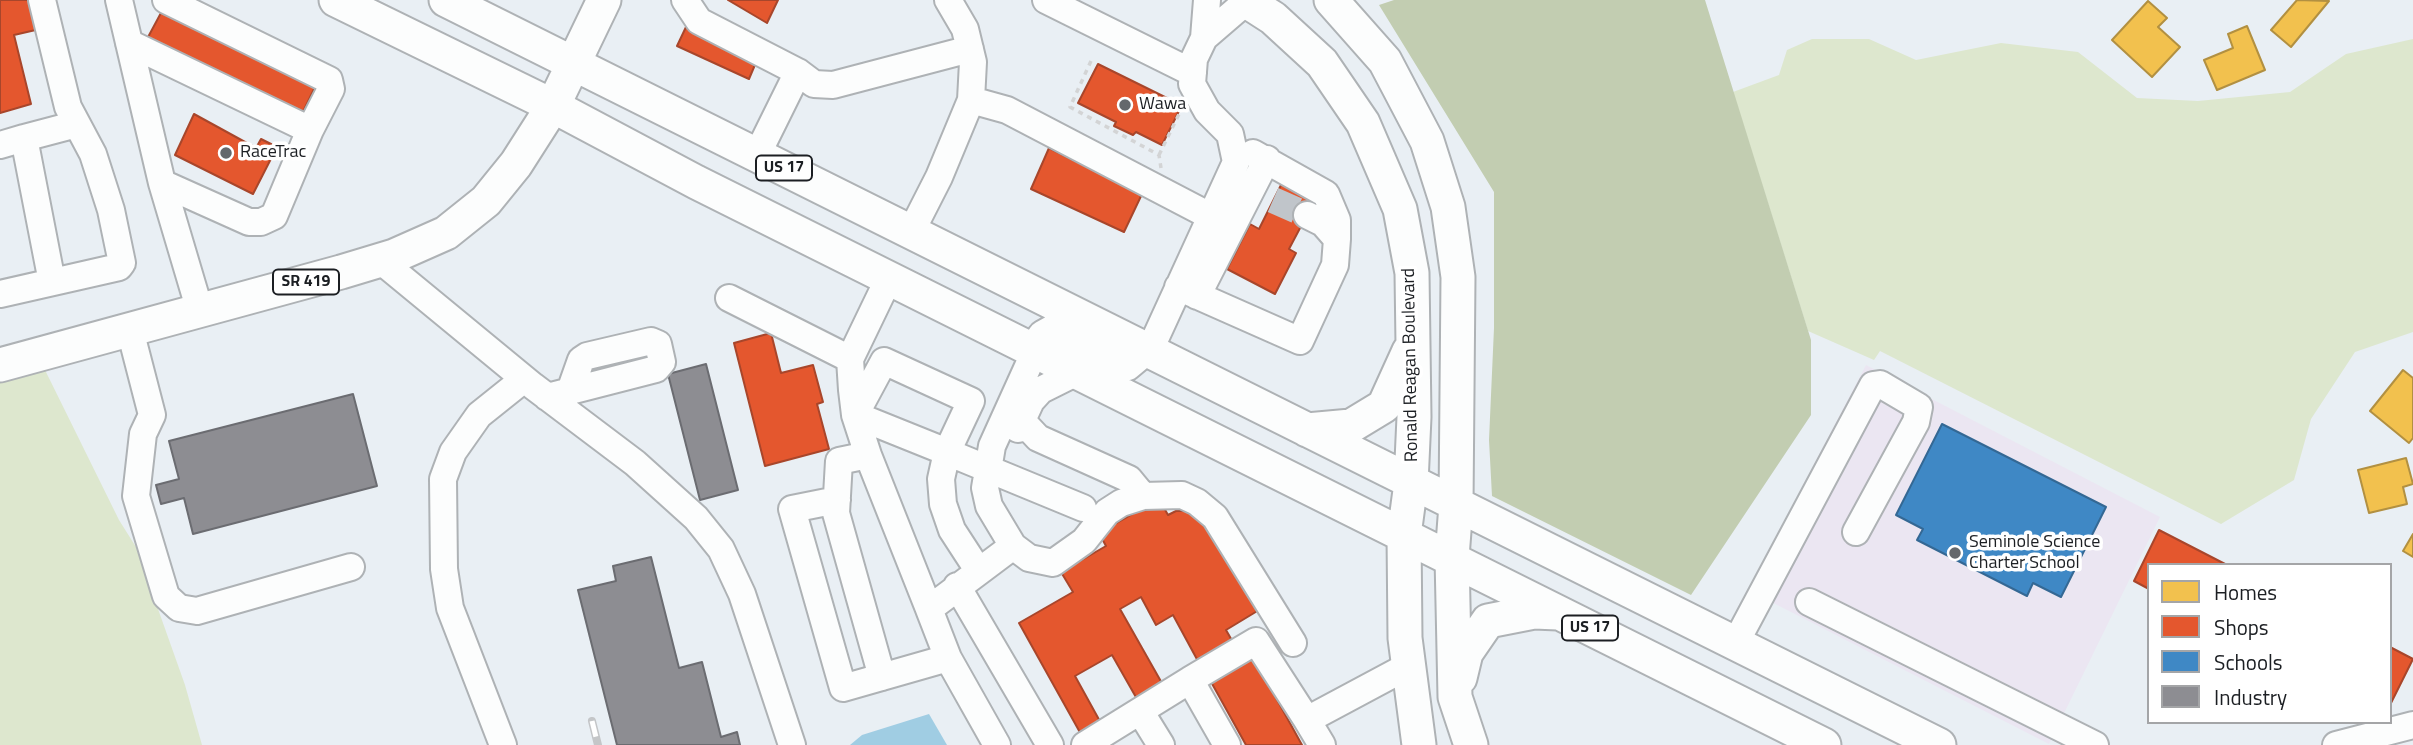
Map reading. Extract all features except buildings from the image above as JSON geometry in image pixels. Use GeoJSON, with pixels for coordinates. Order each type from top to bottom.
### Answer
{"type":"FeatureCollection","features":[{"type":"Feature","properties":{"kind":"main road","name":"US 17"},"geometry":{"type":"LineString","coordinates":[[336,0],[553,106],[696,182],[1824,745]]}},
{"type":"Feature","properties":{"kind":"main road","name":"US 17"},"geometry":{"type":"LineString","coordinates":[[446,0],[1939,745]]}},
{"type":"Feature","properties":{"kind":"main road"},"geometry":{"type":"LineString","coordinates":[[572,62],[604,0]]}},
{"type":"Feature","properties":{"kind":"main road","name":"Ronald Reagan Boulevard"},"geometry":{"type":"LineString","coordinates":[[1246,0],[1273,18],[1322,63],[1363,123],[1400,209],[1412,272],[1412,483],[1404,535],[1408,666],[1419,745]]}},
{"type":"Feature","properties":{"kind":"main road"},"geometry":{"type":"LineString","coordinates":[[1331,0],[1385,61],[1427,141],[1448,207],[1458,277],[1456,505],[1452,557],[1455,697],[1471,745]]}},
{"type":"Feature","properties":{"kind":"main road","name":"SR 419"},"geometry":{"type":"LineString","coordinates":[[0,365],[380,260],[446,233],[486,201],[516,164],[553,106],[572,62]]}},
{"type":"Feature","properties":{"kind":"main road"},"geometry":{"type":"LineString","coordinates":[[1035,351],[1044,337],[1053,332],[1117,364],[1126,364],[1146,350]]}},
{"type":"Feature","properties":{"kind":"main road"},"geometry":{"type":"LineString","coordinates":[[1307,430],[1351,426],[1384,406],[1413,343]]}},
{"type":"Feature","properties":{"kind":"main road"},"geometry":{"type":"LineString","coordinates":[[1455,697],[1466,653],[1489,621],[1534,612],[1562,613]]}},
{"type":"Feature","properties":{"kind":"street"},"geometry":{"type":"LineString","coordinates":[[0,294],[119,267],[122,263],[111,210],[93,154],[68,107],[42,0]]}},
{"type":"Feature","properties":{"kind":"street"},"geometry":{"type":"LineString","coordinates":[[119,0],[162,183],[200,311]]}},
{"type":"Feature","properties":{"kind":"street"},"geometry":{"type":"LineString","coordinates":[[162,183],[249,222],[261,222],[274,216],[310,130],[331,89],[328,80],[166,0]]}},
{"type":"Feature","properties":{"kind":"street"},"geometry":{"type":"LineString","coordinates":[[685,0],[699,21],[797,72],[814,84],[833,85],[970,49]]}},
{"type":"Feature","properties":{"kind":"street"},"geometry":{"type":"LineString","coordinates":[[911,232],[939,177],[971,100],[973,62],[965,29],[948,0]]}},
{"type":"Feature","properties":{"kind":"street"},"geometry":{"type":"LineString","coordinates":[[1046,0],[1193,73]]}},
{"type":"Feature","properties":{"kind":"street"},"geometry":{"type":"LineString","coordinates":[[1188,291],[1210,216],[1236,162],[1230,134],[1207,111],[1192,84],[1194,59],[1204,38],[1207,0]]}},
{"type":"Feature","properties":{"kind":"street"},"geometry":{"type":"LineString","coordinates":[[1204,38],[1246,0]]}},
{"type":"Feature","properties":{"kind":"street"},"geometry":{"type":"LineString","coordinates":[[129,43],[310,130]]}},
{"type":"Feature","properties":{"kind":"street"},"geometry":{"type":"LineString","coordinates":[[757,155],[797,72]]}},
{"type":"Feature","properties":{"kind":"street"},"geometry":{"type":"LineString","coordinates":[[971,100],[1007,110],[1210,216]]}},
{"type":"Feature","properties":{"kind":"street"},"geometry":{"type":"LineString","coordinates":[[52,282],[12,141],[77,124]]}},
{"type":"Feature","properties":{"kind":"street"},"geometry":{"type":"LineString","coordinates":[[1188,291],[1300,341],[1336,252],[1337,220],[1326,194],[1266,159],[1233,146]]}},
{"type":"Feature","properties":{"kind":"street"},"geometry":{"type":"LineString","coordinates":[[1146,350],[1263,195],[1266,159]]}},
{"type":"Feature","properties":{"kind":"street"},"geometry":{"type":"LineString","coordinates":[[1307,215],[1323,222],[1336,252]]}},
{"type":"Feature","properties":{"kind":"street"},"geometry":{"type":"LineString","coordinates":[[380,260],[524,379],[558,394],[696,518],[722,549],[742,594],[792,745]]}},
{"type":"Feature","properties":{"kind":"street"},"geometry":{"type":"LineString","coordinates":[[889,278],[850,359],[855,415],[868,455],[948,658],[997,745]]}},
{"type":"Feature","properties":{"kind":"street"},"geometry":{"type":"LineString","coordinates":[[729,298],[850,359]]}},
{"type":"Feature","properties":{"kind":"street"},"geometry":{"type":"LineString","coordinates":[[130,330],[152,415],[143,434],[136,496],[166,596],[178,608],[197,611],[351,566]]}},
{"type":"Feature","properties":{"kind":"street"},"geometry":{"type":"LineString","coordinates":[[1035,351],[992,446],[985,488],[989,506],[1013,546],[1029,558],[1054,563],[1084,541],[1107,512],[1121,503],[1143,496],[1182,495],[1197,502],[1214,517],[1293,643]]}},
{"type":"Feature","properties":{"kind":"street"},"geometry":{"type":"LineString","coordinates":[[855,415],[884,361],[971,401],[947,452],[942,480],[943,504],[968,578],[1050,745]]}},
{"type":"Feature","properties":{"kind":"street"},"geometry":{"type":"LineString","coordinates":[[989,468],[1005,457],[1031,401],[1041,390],[1077,372]]}},
{"type":"Feature","properties":{"kind":"street"},"geometry":{"type":"LineString","coordinates":[[503,745],[450,608],[444,569],[443,479],[453,452],[479,415],[524,379]]}},
{"type":"Feature","properties":{"kind":"street"},"geometry":{"type":"LineString","coordinates":[[1735,644],[1874,385],[1880,384],[1919,407],[1916,422],[1856,532]]}},
{"type":"Feature","properties":{"kind":"street"},"geometry":{"type":"LineString","coordinates":[[855,415],[1083,508]]}},
{"type":"Feature","properties":{"kind":"street"},"geometry":{"type":"LineString","coordinates":[[1022,421],[1038,438],[1129,480],[1143,496]]}},
{"type":"Feature","properties":{"kind":"street"},"geometry":{"type":"LineString","coordinates":[[868,455],[839,461],[836,513],[882,677]]}},
{"type":"Feature","properties":{"kind":"street"},"geometry":{"type":"LineString","coordinates":[[836,500],[792,509],[843,688],[948,658]]}},
{"type":"Feature","properties":{"kind":"street"},"geometry":{"type":"LineString","coordinates":[[929,609],[1013,546]]}},
{"type":"Feature","properties":{"kind":"street"},"geometry":{"type":"LineString","coordinates":[[1809,602],[2095,745]]}},
{"type":"Feature","properties":{"kind":"street"},"geometry":{"type":"LineString","coordinates":[[1094,743],[1140,711],[1256,641],[1322,745]]}},
{"type":"Feature","properties":{"kind":"street"},"geometry":{"type":"LineString","coordinates":[[1307,720],[1408,666]]}},
{"type":"Feature","properties":{"kind":"street"},"geometry":{"type":"LineString","coordinates":[[1190,680],[1227,745]]}},
{"type":"Feature","properties":{"kind":"street"},"geometry":{"type":"LineString","coordinates":[[1140,711],[1161,745]]}},
{"type":"Feature","properties":{"kind":"street"},"geometry":{"type":"LineString","coordinates":[[2336,745],[2413,725]]}},
{"type":"Feature","properties":{"kind":"path"},"geometry":{"type":"LineString","coordinates":[[1090,61],[1070,107],[1159,155]]}},
{"type":"Feature","properties":{"kind":"path"},"geometry":{"type":"LineString","coordinates":[[1162,173],[1159,155],[1183,106]]}},
{"type":"Feature","properties":{"kind":"shaded area","name":"Seminole Science Charter School"},"geometry":{"type":"Polygon","coordinates":[[[1866,365],[2160,517],[2049,744],[1748,590],[1866,365]]]}},
{"type":"Feature","properties":{"kind":"green space"},"geometry":{"type":"Polygon","coordinates":[[[1394,0],[1705,0],[1811,340],[1811,415],[1691,595],[1492,496],[1489,440],[1494,328],[1494,192],[1379,5],[1394,0]]]}},
{"type":"Feature","properties":{"kind":"green space"},"geometry":{"type":"Polygon","coordinates":[[[1812,39],[1869,39],[1916,60],[2001,43],[2078,52],[2137,98],[2198,101],[2290,92],[2346,54],[2413,39],[2413,332],[2355,352],[2311,419],[2294,480],[2221,524],[1880,351],[1874,360],[1808,331],[1733,92],[1779,75],[1787,50],[1812,39]]]}},
{"type":"Feature","properties":{"kind":"green space"},"geometry":{"type":"Polygon","coordinates":[[[45,370],[119,520],[136,547],[185,685],[202,745],[0,745],[0,380],[45,370]]]}},
{"type":"Feature","properties":{"kind":"water"},"geometry":{"type":"Polygon","coordinates":[[[929,714],[947,745],[850,745],[862,735],[929,714]]]}},
{"type":"Feature","properties":{"kind":"tunnel"},"geometry":{"type":"LineString","coordinates":[[1273,200],[1307,215]]}},
{"type":"Feature","properties":{"kind":"railway"},"geometry":{"type":"LineString","coordinates":[[592,721],[598,745]]}},
{"type":"Feature","properties":{"kind":"place","name":"Wawa"},"geometry":{"type":"Point","coordinates":[1125,105]}},
{"type":"Feature","properties":{"kind":"place","name":"RaceTrac"},"geometry":{"type":"Point","coordinates":[226,153]}},
{"type":"Feature","properties":{"kind":"place","name":"Seminole Science Charter School"},"geometry":{"type":"Point","coordinates":[1955,553]}}]}
